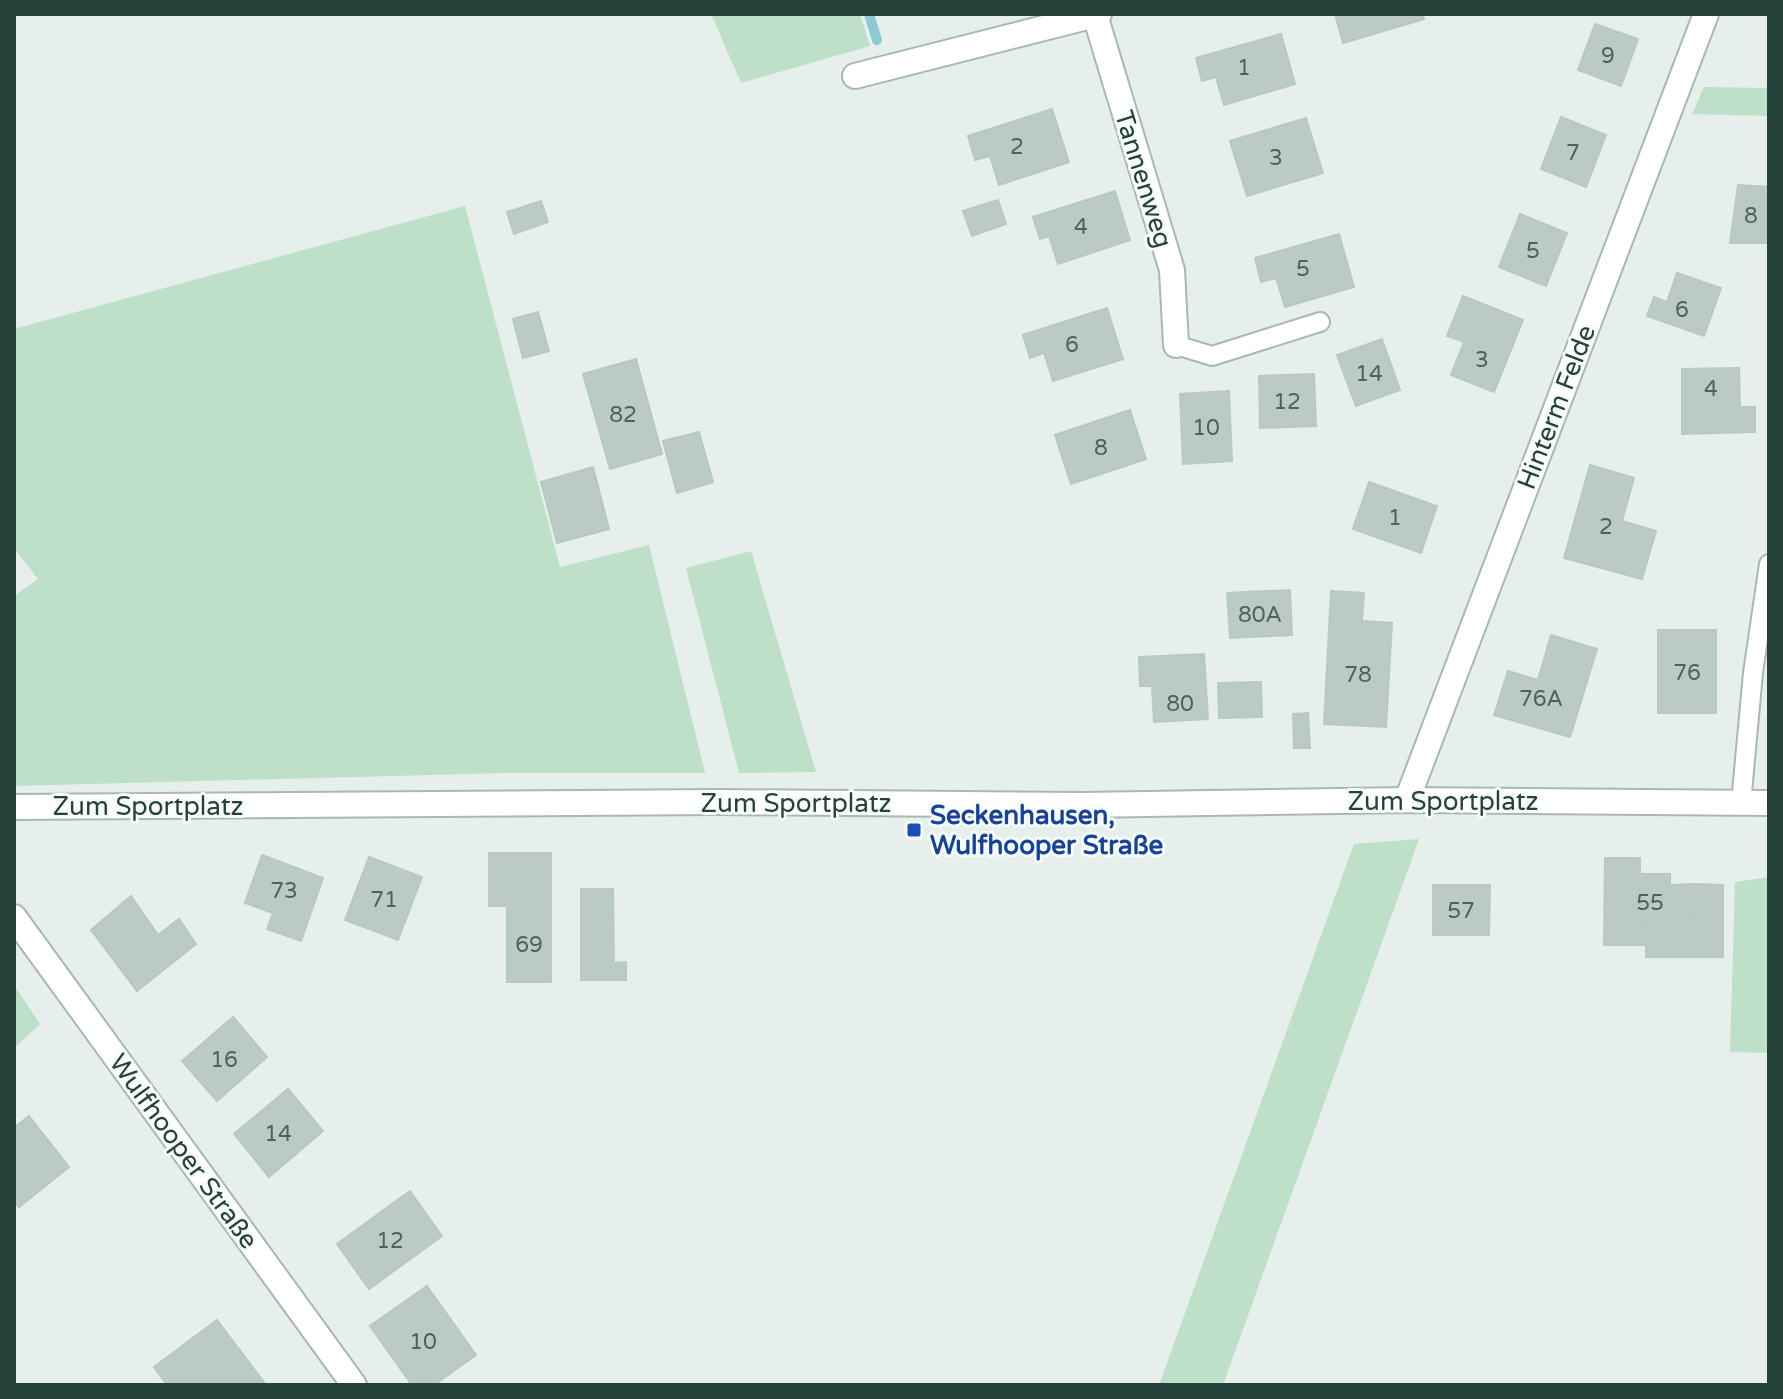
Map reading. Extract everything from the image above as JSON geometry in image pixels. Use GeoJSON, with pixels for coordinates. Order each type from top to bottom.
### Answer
{"type":"FeatureCollection","features":[{"type":"Feature","properties":{"kind":"street","name":"Hinterm Felde"},"geometry":{"type":"LineString","coordinates":[[1407,800],[1706,14]]}},
{"type":"Feature","properties":{"kind":"street"},"geometry":{"type":"LineString","coordinates":[[855,76],[1097,15]]}},
{"type":"Feature","properties":{"kind":"street","name":"Tannenweg"},"geometry":{"type":"LineString","coordinates":[[1097,15],[1172,270],[1176,345]]}},
{"type":"Feature","properties":{"kind":"street","name":"Zum Sportplatz"},"geometry":{"type":"LineString","coordinates":[[14,807],[718,802],[1084,805],[1407,800],[1769,803]]}},
{"type":"Feature","properties":{"kind":"street","name":"Wulfhooper Straße"},"geometry":{"type":"LineString","coordinates":[[14,917],[354,1385]]}},
{"type":"Feature","properties":{"kind":"lane"},"geometry":{"type":"LineString","coordinates":[[1176,345],[1212,356],[1320,322]]}},
{"type":"Feature","properties":{"kind":"lane"},"geometry":{"type":"LineString","coordinates":[[1741,803],[1753,673],[1769,564]]}},
{"type":"Feature","properties":{"kind":"green space"},"geometry":{"type":"Polygon","coordinates":[[[711,14],[860,14],[870,46],[741,83],[711,14]]]}},
{"type":"Feature","properties":{"kind":"green space"},"geometry":{"type":"Polygon","coordinates":[[[1704,87],[1769,88],[1769,116],[1692,114],[1704,87]]]}},
{"type":"Feature","properties":{"kind":"green space"},"geometry":{"type":"Polygon","coordinates":[[[465,206],[560,567],[649,545],[705,773],[504,773],[14,786],[14,596],[38,579],[14,548],[14,329],[465,206]]]}},
{"type":"Feature","properties":{"kind":"green space"},"geometry":{"type":"Polygon","coordinates":[[[751,551],[816,772],[739,773],[686,568],[751,551]]]}},
{"type":"Feature","properties":{"kind":"green space"},"geometry":{"type":"Polygon","coordinates":[[[1419,839],[1223,1385],[1159,1385],[1354,844],[1419,839]]]}},
{"type":"Feature","properties":{"kind":"green space"},"geometry":{"type":"Polygon","coordinates":[[[1769,877],[1769,1053],[1730,1052],[1735,882],[1769,877]]]}},
{"type":"Feature","properties":{"kind":"green space"},"geometry":{"type":"Polygon","coordinates":[[[14,985],[40,1024],[14,1048],[14,985]]]}},
{"type":"Feature","properties":{"kind":"building"},"geometry":{"type":"Polygon","coordinates":[[[1335,14],[1422,14],[1424,19],[1343,43],[1335,14]]]}},
{"type":"Feature","properties":{"kind":"building"},"geometry":{"type":"Polygon","coordinates":[[[1595,24],[1638,39],[1621,86],[1578,70],[1595,24]]]}},
{"type":"Feature","properties":{"kind":"building"},"geometry":{"type":"Polygon","coordinates":[[[1281,34],[1295,84],[1224,105],[1216,77],[1202,81],[1196,58],[1281,34]]]}},
{"type":"Feature","properties":{"kind":"building"},"geometry":{"type":"Polygon","coordinates":[[[1052,109],[1069,162],[999,185],[990,156],[975,160],[968,136],[1052,109]]]}},
{"type":"Feature","properties":{"kind":"building"},"geometry":{"type":"Polygon","coordinates":[[[1561,117],[1606,135],[1586,187],[1541,169],[1561,117]]]}},
{"type":"Feature","properties":{"kind":"building"},"geometry":{"type":"Polygon","coordinates":[[[1306,118],[1323,173],[1247,196],[1230,141],[1306,118]]]}},
{"type":"Feature","properties":{"kind":"building"},"geometry":{"type":"Polygon","coordinates":[[[1738,185],[1769,187],[1769,243],[1730,243],[1738,185]]]}},
{"type":"Feature","properties":{"kind":"building"},"geometry":{"type":"Polygon","coordinates":[[[1115,191],[1130,240],[1058,264],[1049,236],[1040,239],[1033,217],[1115,191]]]}},
{"type":"Feature","properties":{"kind":"building"},"geometry":{"type":"Polygon","coordinates":[[[998,200],[1006,224],[972,236],[963,211],[998,200]]]}},
{"type":"Feature","properties":{"kind":"building"},"geometry":{"type":"Polygon","coordinates":[[[541,201],[548,222],[514,234],[507,212],[541,201]]]}},
{"type":"Feature","properties":{"kind":"building"},"geometry":{"type":"Polygon","coordinates":[[[1520,214],[1567,233],[1546,286],[1499,267],[1520,214]]]}},
{"type":"Feature","properties":{"kind":"building"},"geometry":{"type":"Polygon","coordinates":[[[1339,234],[1354,287],[1285,307],[1276,278],[1261,282],[1255,258],[1339,234]]]}},
{"type":"Feature","properties":{"kind":"building"},"geometry":{"type":"Polygon","coordinates":[[[1677,273],[1721,288],[1704,336],[1647,316],[1654,297],[1667,302],[1677,273]]]}},
{"type":"Feature","properties":{"kind":"building"},"geometry":{"type":"Polygon","coordinates":[[[1463,296],[1523,320],[1494,392],[1451,375],[1464,342],[1447,336],[1463,296]]]}},
{"type":"Feature","properties":{"kind":"building"},"geometry":{"type":"Polygon","coordinates":[[[1107,308],[1123,359],[1053,381],[1044,353],[1030,358],[1023,335],[1107,308]]]}},
{"type":"Feature","properties":{"kind":"building"},"geometry":{"type":"Polygon","coordinates":[[[538,312],[549,351],[523,358],[513,319],[538,312]]]}},
{"type":"Feature","properties":{"kind":"building"},"geometry":{"type":"Polygon","coordinates":[[[1382,339],[1400,390],[1356,406],[1337,355],[1382,339]]]}},
{"type":"Feature","properties":{"kind":"building"},"geometry":{"type":"Polygon","coordinates":[[[636,359],[662,454],[610,469],[583,374],[636,359]]]}},
{"type":"Feature","properties":{"kind":"building"},"geometry":{"type":"Polygon","coordinates":[[[1739,368],[1740,407],[1755,407],[1755,432],[1682,434],[1682,369],[1739,368]]]}},
{"type":"Feature","properties":{"kind":"building"},"geometry":{"type":"Polygon","coordinates":[[[1314,374],[1316,426],[1260,428],[1259,376],[1314,374]]]}},
{"type":"Feature","properties":{"kind":"building"},"geometry":{"type":"Polygon","coordinates":[[[1229,391],[1232,461],[1183,464],[1180,394],[1229,391]]]}},
{"type":"Feature","properties":{"kind":"building"},"geometry":{"type":"Polygon","coordinates":[[[1130,410],[1146,459],[1071,484],[1055,435],[1130,410]]]}},
{"type":"Feature","properties":{"kind":"building"},"geometry":{"type":"Polygon","coordinates":[[[699,432],[713,482],[677,493],[663,441],[699,432]]]}},
{"type":"Feature","properties":{"kind":"building"},"geometry":{"type":"Polygon","coordinates":[[[1590,465],[1634,478],[1622,521],[1656,531],[1642,579],[1564,558],[1590,465]]]}},
{"type":"Feature","properties":{"kind":"building"},"geometry":{"type":"Polygon","coordinates":[[[593,467],[609,529],[557,543],[541,482],[593,467]]]}},
{"type":"Feature","properties":{"kind":"building"},"geometry":{"type":"Polygon","coordinates":[[[1369,482],[1437,506],[1421,553],[1353,529],[1369,482]]]}},
{"type":"Feature","properties":{"kind":"building"},"geometry":{"type":"Polygon","coordinates":[[[1290,590],[1292,635],[1230,638],[1227,593],[1290,590]]]}},
{"type":"Feature","properties":{"kind":"building"},"geometry":{"type":"Polygon","coordinates":[[[1331,591],[1364,593],[1362,621],[1392,623],[1386,727],[1324,724],[1331,591]]]}},
{"type":"Feature","properties":{"kind":"building"},"geometry":{"type":"Polygon","coordinates":[[[1658,630],[1716,630],[1716,713],[1658,713],[1658,630]]]}},
{"type":"Feature","properties":{"kind":"building"},"geometry":{"type":"Polygon","coordinates":[[[1551,635],[1597,649],[1570,737],[1494,715],[1508,671],[1538,680],[1551,635]]]}},
{"type":"Feature","properties":{"kind":"building"},"geometry":{"type":"Polygon","coordinates":[[[1204,654],[1208,719],[1154,722],[1152,686],[1140,686],[1139,657],[1204,654]]]}},
{"type":"Feature","properties":{"kind":"building"},"geometry":{"type":"Polygon","coordinates":[[[1261,682],[1262,717],[1219,718],[1218,683],[1261,682]]]}},
{"type":"Feature","properties":{"kind":"building"},"geometry":{"type":"Polygon","coordinates":[[[1308,713],[1310,748],[1294,748],[1293,714],[1308,713]]]}},
{"type":"Feature","properties":{"kind":"building"},"geometry":{"type":"Polygon","coordinates":[[[489,853],[551,853],[551,982],[507,982],[507,906],[489,906],[489,853]]]}},
{"type":"Feature","properties":{"kind":"building"},"geometry":{"type":"Polygon","coordinates":[[[262,855],[323,878],[301,941],[267,929],[273,913],[245,903],[262,855]]]}},
{"type":"Feature","properties":{"kind":"building"},"geometry":{"type":"Polygon","coordinates":[[[369,857],[422,877],[398,940],[345,920],[369,857]]]}},
{"type":"Feature","properties":{"kind":"building"},"geometry":{"type":"Polygon","coordinates":[[[1605,858],[1640,858],[1640,874],[1670,874],[1670,885],[1695,884],[1695,920],[1646,920],[1646,945],[1604,945],[1605,858]]]}},
{"type":"Feature","properties":{"kind":"building"},"geometry":{"type":"Polygon","coordinates":[[[1695,884],[1723,885],[1723,920],[1695,920],[1695,884]]]}},
{"type":"Feature","properties":{"kind":"building"},"geometry":{"type":"Polygon","coordinates":[[[1433,885],[1490,885],[1489,935],[1433,935],[1433,885]]]}},
{"type":"Feature","properties":{"kind":"building"},"geometry":{"type":"Polygon","coordinates":[[[581,889],[613,889],[614,963],[626,962],[626,980],[581,980],[581,889]]]}},
{"type":"Feature","properties":{"kind":"building"},"geometry":{"type":"Polygon","coordinates":[[[131,896],[158,935],[179,919],[196,944],[137,991],[91,930],[131,896]]]}},
{"type":"Feature","properties":{"kind":"building"},"geometry":{"type":"Polygon","coordinates":[[[1646,920],[1723,920],[1723,957],[1646,957],[1646,920]]]}},
{"type":"Feature","properties":{"kind":"building"},"geometry":{"type":"Polygon","coordinates":[[[233,1017],[267,1057],[217,1101],[182,1061],[233,1017]]]}},
{"type":"Feature","properties":{"kind":"building"},"geometry":{"type":"Polygon","coordinates":[[[288,1089],[323,1131],[269,1177],[234,1134],[288,1089]]]}},
{"type":"Feature","properties":{"kind":"building"},"geometry":{"type":"Polygon","coordinates":[[[29,1116],[69,1167],[19,1207],[14,1201],[14,1128],[29,1116]]]}},
{"type":"Feature","properties":{"kind":"building"},"geometry":{"type":"Polygon","coordinates":[[[410,1191],[442,1236],[369,1289],[337,1244],[410,1191]]]}},
{"type":"Feature","properties":{"kind":"building"},"geometry":{"type":"Polygon","coordinates":[[[427,1286],[476,1355],[434,1385],[412,1385],[370,1326],[427,1286]]]}},
{"type":"Feature","properties":{"kind":"building"},"geometry":{"type":"Polygon","coordinates":[[[217,1320],[266,1385],[167,1385],[154,1367],[217,1320]]]}},
{"type":"Feature","properties":{"kind":"waterway"},"geometry":{"type":"LineString","coordinates":[[869,14],[877,40]]}},
{"type":"Feature","properties":{"kind":"place","name":"Seckenhausen, Wulfhooper Straße"},"geometry":{"type":"Point","coordinates":[914,830]}}]}
